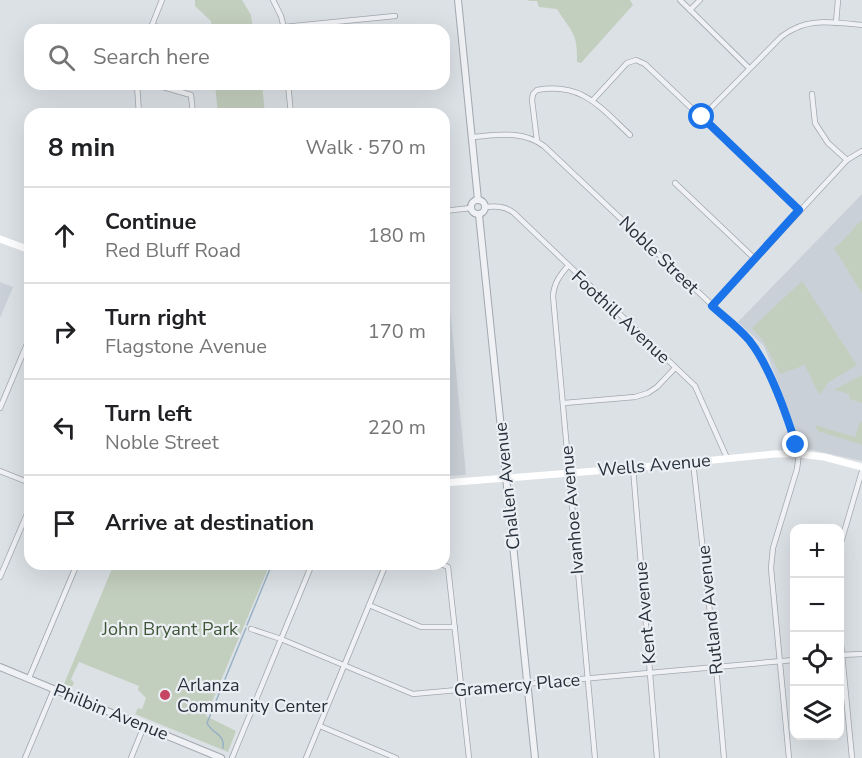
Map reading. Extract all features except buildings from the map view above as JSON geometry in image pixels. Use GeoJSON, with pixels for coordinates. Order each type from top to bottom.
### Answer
{"type":"FeatureCollection","features":[{"type":"Feature","properties":{"kind":"main road"},"geometry":{"type":"LineString","coordinates":[[0,238],[24,248]]}},
{"type":"Feature","properties":{"kind":"main road","name":"Wells Avenue"},"geometry":{"type":"LineString","coordinates":[[450,483],[774,454],[824,457],[862,469]]}},
{"type":"Feature","properties":{"kind":"street"},"geometry":{"type":"LineString","coordinates":[[152,24],[162,0]]}},
{"type":"Feature","properties":{"kind":"street"},"geometry":{"type":"LineString","coordinates":[[273,0],[283,24]]}},
{"type":"Feature","properties":{"kind":"street"},"geometry":{"type":"LineString","coordinates":[[458,0],[478,200]]}},
{"type":"Feature","properties":{"kind":"street"},"geometry":{"type":"LineString","coordinates":[[680,0],[749,68]]}},
{"type":"Feature","properties":{"kind":"street"},"geometry":{"type":"LineString","coordinates":[[690,10],[700,0]]}},
{"type":"Feature","properties":{"kind":"street"},"geometry":{"type":"LineString","coordinates":[[836,23],[838,0]]}},
{"type":"Feature","properties":{"kind":"street"},"geometry":{"type":"LineString","coordinates":[[327,24],[395,16]]}},
{"type":"Feature","properties":{"kind":"street"},"geometry":{"type":"LineString","coordinates":[[702,117],[749,68],[794,28],[808,24],[862,25]]}},
{"type":"Feature","properties":{"kind":"street"},"geometry":{"type":"LineString","coordinates":[[593,100],[627,63],[636,60],[645,64],[799,210]]}},
{"type":"Feature","properties":{"kind":"street"},"geometry":{"type":"LineString","coordinates":[[537,141],[532,100],[537,90],[544,88],[571,90],[593,100],[630,135]]}},
{"type":"Feature","properties":{"kind":"street"},"geometry":{"type":"LineString","coordinates":[[137,90],[139,108]]}},
{"type":"Feature","properties":{"kind":"street"},"geometry":{"type":"LineString","coordinates":[[174,90],[191,95],[192,108]]}},
{"type":"Feature","properties":{"kind":"street"},"geometry":{"type":"LineString","coordinates":[[289,90],[290,108]]}},
{"type":"Feature","properties":{"kind":"street"},"geometry":{"type":"LineString","coordinates":[[812,94],[815,123],[828,143],[847,160]]}},
{"type":"Feature","properties":{"kind":"street","name":"Noble Street"},"geometry":{"type":"LineString","coordinates":[[472,137],[508,134],[537,141],[747,338],[764,362],[799,454]]}},
{"type":"Feature","properties":{"kind":"street"},"geometry":{"type":"LineString","coordinates":[[712,306],[847,160],[862,151]]}},
{"type":"Feature","properties":{"kind":"street"},"geometry":{"type":"LineString","coordinates":[[675,183],[755,259]]}},
{"type":"Feature","properties":{"kind":"street"},"geometry":{"type":"LineString","coordinates":[[478,200],[482,201],[485,207],[483,213],[479,215],[474,214],[471,208],[472,203],[478,200]]}},
{"type":"Feature","properties":{"kind":"street","name":"Foothill Avenue"},"geometry":{"type":"LineString","coordinates":[[485,207],[496,206],[510,210],[695,386],[727,458]]}},
{"type":"Feature","properties":{"kind":"street"},"geometry":{"type":"LineString","coordinates":[[450,210],[471,208]]}},
{"type":"Feature","properties":{"kind":"street","name":"Challen Avenue"},"geometry":{"type":"LineString","coordinates":[[479,215],[535,758]]}},
{"type":"Feature","properties":{"kind":"street","name":"Ivanhoe Avenue"},"geometry":{"type":"LineString","coordinates":[[568,266],[555,284],[553,296],[595,758]]}},
{"type":"Feature","properties":{"kind":"street"},"geometry":{"type":"LineString","coordinates":[[0,408],[24,351]]}},
{"type":"Feature","properties":{"kind":"street"},"geometry":{"type":"LineString","coordinates":[[564,403],[635,397],[648,393],[675,368]]}},
{"type":"Feature","properties":{"kind":"street"},"geometry":{"type":"LineString","coordinates":[[789,758],[771,567],[773,548],[797,469],[799,454]]}},
{"type":"Feature","properties":{"kind":"street","name":"Rutland Avenue"},"geometry":{"type":"LineString","coordinates":[[693,462],[724,758]]}},
{"type":"Feature","properties":{"kind":"street","name":"Kent Avenue"},"geometry":{"type":"LineString","coordinates":[[633,468],[657,758]]}},
{"type":"Feature","properties":{"kind":"street"},"geometry":{"type":"LineString","coordinates":[[844,532],[862,469]]}},
{"type":"Feature","properties":{"kind":"street"},"geometry":{"type":"LineString","coordinates":[[0,471],[24,481]]}},
{"type":"Feature","properties":{"kind":"street"},"geometry":{"type":"LineString","coordinates":[[0,577],[24,521]]}},
{"type":"Feature","properties":{"kind":"street"},"geometry":{"type":"LineString","coordinates":[[29,678],[74,570]]}},
{"type":"Feature","properties":{"kind":"street"},"geometry":{"type":"LineString","coordinates":[[232,758],[310,570]]}},
{"type":"Feature","properties":{"kind":"street"},"geometry":{"type":"LineString","coordinates":[[306,758],[384,570]]}},
{"type":"Feature","properties":{"kind":"street"},"geometry":{"type":"LineString","coordinates":[[448,570],[469,758]]}},
{"type":"Feature","properties":{"kind":"street"},"geometry":{"type":"LineString","coordinates":[[369,605],[421,627],[455,627]]}},
{"type":"Feature","properties":{"kind":"street","name":"Gramercy Place"},"geometry":{"type":"LineString","coordinates":[[251,629],[281,639],[413,694],[790,661]]}},
{"type":"Feature","properties":{"kind":"street"},"geometry":{"type":"LineString","coordinates":[[844,655],[862,654]]}},
{"type":"Feature","properties":{"kind":"street","name":"Philbin Avenue"},"geometry":{"type":"LineString","coordinates":[[0,667],[221,758]]}},
{"type":"Feature","properties":{"kind":"street"},"geometry":{"type":"LineString","coordinates":[[844,686],[852,758]]}},
{"type":"Feature","properties":{"kind":"street"},"geometry":{"type":"LineString","coordinates":[[25,758],[54,688]]}},
{"type":"Feature","properties":{"kind":"street"},"geometry":{"type":"LineString","coordinates":[[131,758],[144,726]]}},
{"type":"Feature","properties":{"kind":"street"},"geometry":{"type":"LineString","coordinates":[[320,726],[396,758]]}},
{"type":"Feature","properties":{"kind":"shaded area"},"geometry":{"type":"Polygon","coordinates":[[[862,194],[862,461],[803,448],[764,346],[738,322],[862,194]]]}},
{"type":"Feature","properties":{"kind":"shaded area"},"geometry":{"type":"Polygon","coordinates":[[[0,282],[13,287],[0,318],[0,282]]]}},
{"type":"Feature","properties":{"kind":"shaded area"},"geometry":{"type":"Polygon","coordinates":[[[450,308],[466,475],[450,476],[450,308]]]}},
{"type":"Feature","properties":{"kind":"green space"},"geometry":{"type":"Polygon","coordinates":[[[195,0],[242,0],[251,15],[252,24],[211,24],[195,6],[195,0]]]}},
{"type":"Feature","properties":{"kind":"green space"},"geometry":{"type":"Polygon","coordinates":[[[528,0],[630,0],[633,5],[581,63],[577,62],[573,33],[557,9],[539,7],[537,1],[528,0]]]}},
{"type":"Feature","properties":{"kind":"green space"},"geometry":{"type":"Polygon","coordinates":[[[216,90],[263,90],[264,108],[217,108],[216,90]]]}},
{"type":"Feature","properties":{"kind":"green space"},"geometry":{"type":"Polygon","coordinates":[[[862,220],[862,293],[834,248],[862,220]]]}},
{"type":"Feature","properties":{"kind":"green space"},"geometry":{"type":"Polygon","coordinates":[[[802,281],[857,365],[829,382],[819,395],[805,365],[780,374],[764,342],[752,328],[802,281]]]}},
{"type":"Feature","properties":{"kind":"green space"},"geometry":{"type":"Polygon","coordinates":[[[862,375],[862,403],[849,399],[850,394],[834,390],[862,375]]]}},
{"type":"Feature","properties":{"kind":"green space"},"geometry":{"type":"Polygon","coordinates":[[[860,421],[862,422],[862,445],[818,431],[815,425],[855,437],[860,421]]]}},
{"type":"Feature","properties":{"kind":"green space","name":"John Bryant Park"},"geometry":{"type":"Polygon","coordinates":[[[112,570],[267,570],[206,716],[236,731],[228,752],[135,714],[138,708],[142,709],[146,698],[138,690],[139,686],[79,662],[71,679],[74,683],[72,687],[64,684],[112,570]]]}},
{"type":"Feature","properties":{"kind":"waterway"},"geometry":{"type":"LineString","coordinates":[[247,625],[270,570]]}},
{"type":"Feature","properties":{"kind":"waterway"},"geometry":{"type":"LineString","coordinates":[[223,748],[222,739],[207,723],[246,628]]}},
{"type":"Feature","properties":{"kind":"place","name":"Arlanza Community Center"},"geometry":{"type":"Point","coordinates":[165,695]}},
{"type":"Feature","properties":{"kind":"route"},"geometry":{"type":"LineString","coordinates":[[702,117],[799,210],[712,306],[747,338],[764,362],[796,445]]}}]}
